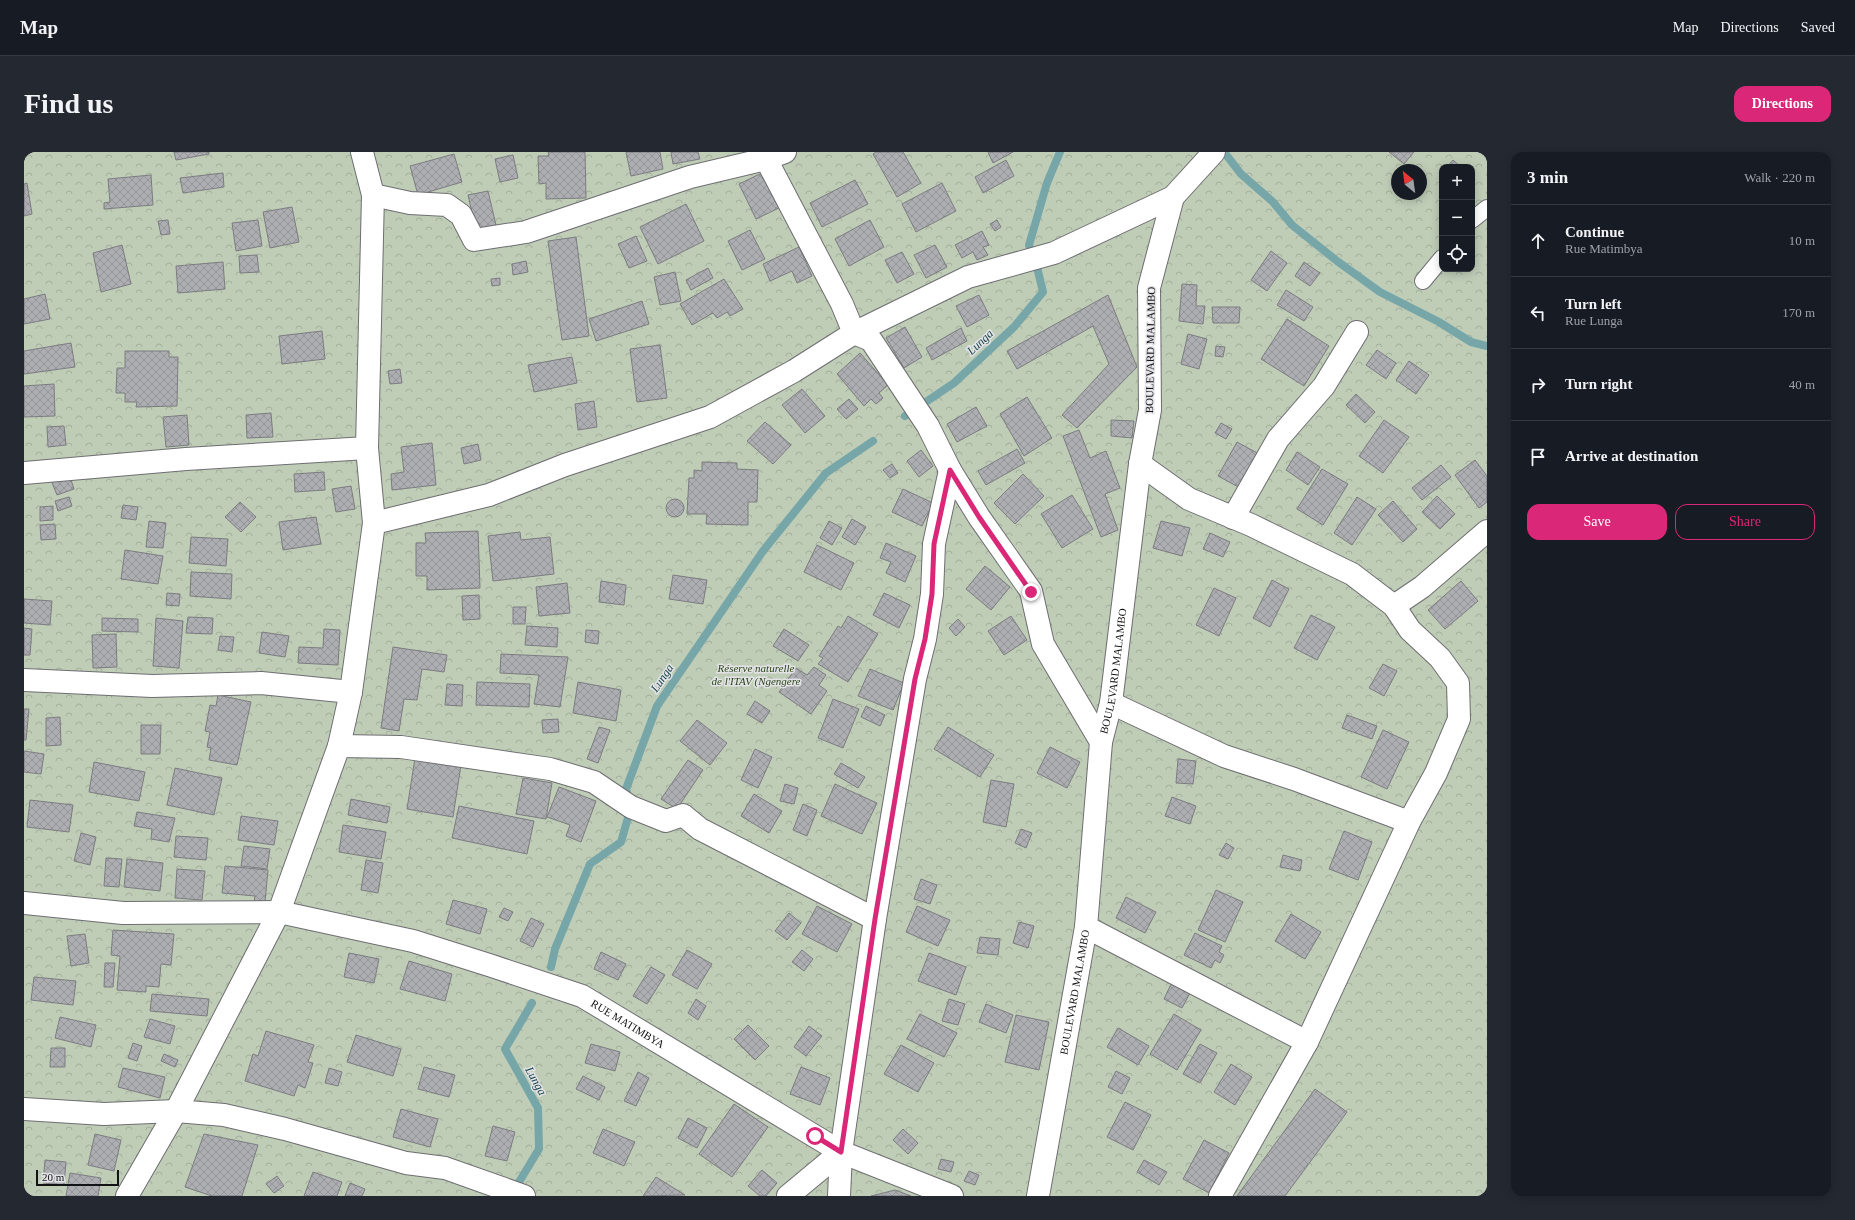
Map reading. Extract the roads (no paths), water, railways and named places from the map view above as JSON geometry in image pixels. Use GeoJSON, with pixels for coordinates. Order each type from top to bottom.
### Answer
{"type":"FeatureCollection","features":[{"type":"Feature","properties":{"kind":"street"},"geometry":{"type":"LineString","coordinates":[[127,1196],[176,1111],[279,912],[339,746],[351,692],[374,523],[367,448],[373,195],[362,152]]}},
{"type":"Feature","properties":{"kind":"street"},"geometry":{"type":"LineString","coordinates":[[373,195],[410,204],[447,205],[461,215],[474,240],[526,232],[690,177],[772,154],[854,332],[871,340],[928,426],[950,470],[979,517],[1031,592],[1043,644],[1101,742]]}},
{"type":"Feature","properties":{"kind":"street","name":"BOULEVARD MALAMBO"},"geometry":{"type":"LineString","coordinates":[[1038,1196],[1086,927],[1101,742],[1111,703],[1140,464],[1150,410],[1149,288],[1173,197],[1211,156]]}},
{"type":"Feature","properties":{"kind":"street"},"geometry":{"type":"LineString","coordinates":[[374,523],[489,494],[565,466],[710,417],[794,371],[854,332],[968,277],[1054,253],[1173,197]]}},
{"type":"Feature","properties":{"kind":"street"},"geometry":{"type":"LineString","coordinates":[[1233,518],[1278,439],[1324,386],[1356,332]]}},
{"type":"Feature","properties":{"kind":"street"},"geometry":{"type":"LineString","coordinates":[[24,473],[186,459],[367,448]]}},
{"type":"Feature","properties":{"kind":"street"},"geometry":{"type":"LineString","coordinates":[[1140,464],[1189,499],[1352,574],[1394,606],[1410,630],[1440,658],[1458,683],[1460,719],[1436,773],[1409,822],[1306,1042],[1220,1196]]}},
{"type":"Feature","properties":{"kind":"street"},"geometry":{"type":"LineString","coordinates":[[838,1196],[841,1152],[875,919],[915,679],[925,639],[932,594],[934,544],[950,470]]}},
{"type":"Feature","properties":{"kind":"street"},"geometry":{"type":"LineString","coordinates":[[1394,606],[1422,587],[1487,531]]}},
{"type":"Feature","properties":{"kind":"street"},"geometry":{"type":"LineString","coordinates":[[24,680],[152,686],[261,683],[351,692]]}},
{"type":"Feature","properties":{"kind":"street"},"geometry":{"type":"LineString","coordinates":[[1111,703],[1224,756],[1294,779],[1409,822]]}},
{"type":"Feature","properties":{"kind":"street"},"geometry":{"type":"LineString","coordinates":[[339,746],[401,747],[550,769],[594,782],[631,807],[666,821],[683,815],[700,829],[875,919]]}},
{"type":"Feature","properties":{"kind":"street","name":"RUE MATIMBYA"},"geometry":{"type":"LineString","coordinates":[[24,903],[123,912],[279,912],[413,941],[582,996],[841,1152],[952,1196]]}},
{"type":"Feature","properties":{"kind":"street"},"geometry":{"type":"LineString","coordinates":[[1086,927],[1306,1042]]}},
{"type":"Feature","properties":{"kind":"street"},"geometry":{"type":"LineString","coordinates":[[24,1109],[104,1114],[176,1111],[224,1115],[286,1129],[406,1163],[445,1168],[524,1196]]}},
{"type":"Feature","properties":{"kind":"street"},"geometry":{"type":"LineString","coordinates":[[788,1196],[841,1152]]}},
{"type":"Feature","properties":{"kind":"lane"},"geometry":{"type":"LineString","coordinates":[[1475,218],[1487,208]]}},
{"type":"Feature","properties":{"kind":"lane"},"geometry":{"type":"LineString","coordinates":[[1423,281],[1439,262]]}},
{"type":"Feature","properties":{"kind":"waterway","name":"Lunga"},"geometry":{"type":"LineString","coordinates":[[905,416],[954,383],[1014,327],[1043,292],[1037,267],[1029,245],[1047,183],[1060,152]]}},
{"type":"Feature","properties":{"kind":"waterway"},"geometry":{"type":"LineString","coordinates":[[1224,152],[1241,174],[1273,202],[1292,225],[1337,261],[1380,292],[1439,322],[1471,342],[1487,346]]}},
{"type":"Feature","properties":{"kind":"waterway","name":"Lunga"},"geometry":{"type":"LineString","coordinates":[[551,967],[555,949],[590,864],[621,842],[631,807],[626,789],[657,706],[763,551],[826,473],[873,441]]}},
{"type":"Feature","properties":{"kind":"waterway","name":"Lunga"},"geometry":{"type":"LineString","coordinates":[[513,1192],[539,1149],[538,1108],[505,1049],[532,1003]]}},
{"type":"Feature","properties":{"kind":"park label","name":"Réserve naturelle de l'ITAV (Ngengere"},"geometry":{"type":"Point","coordinates":[756,674]}}]}
